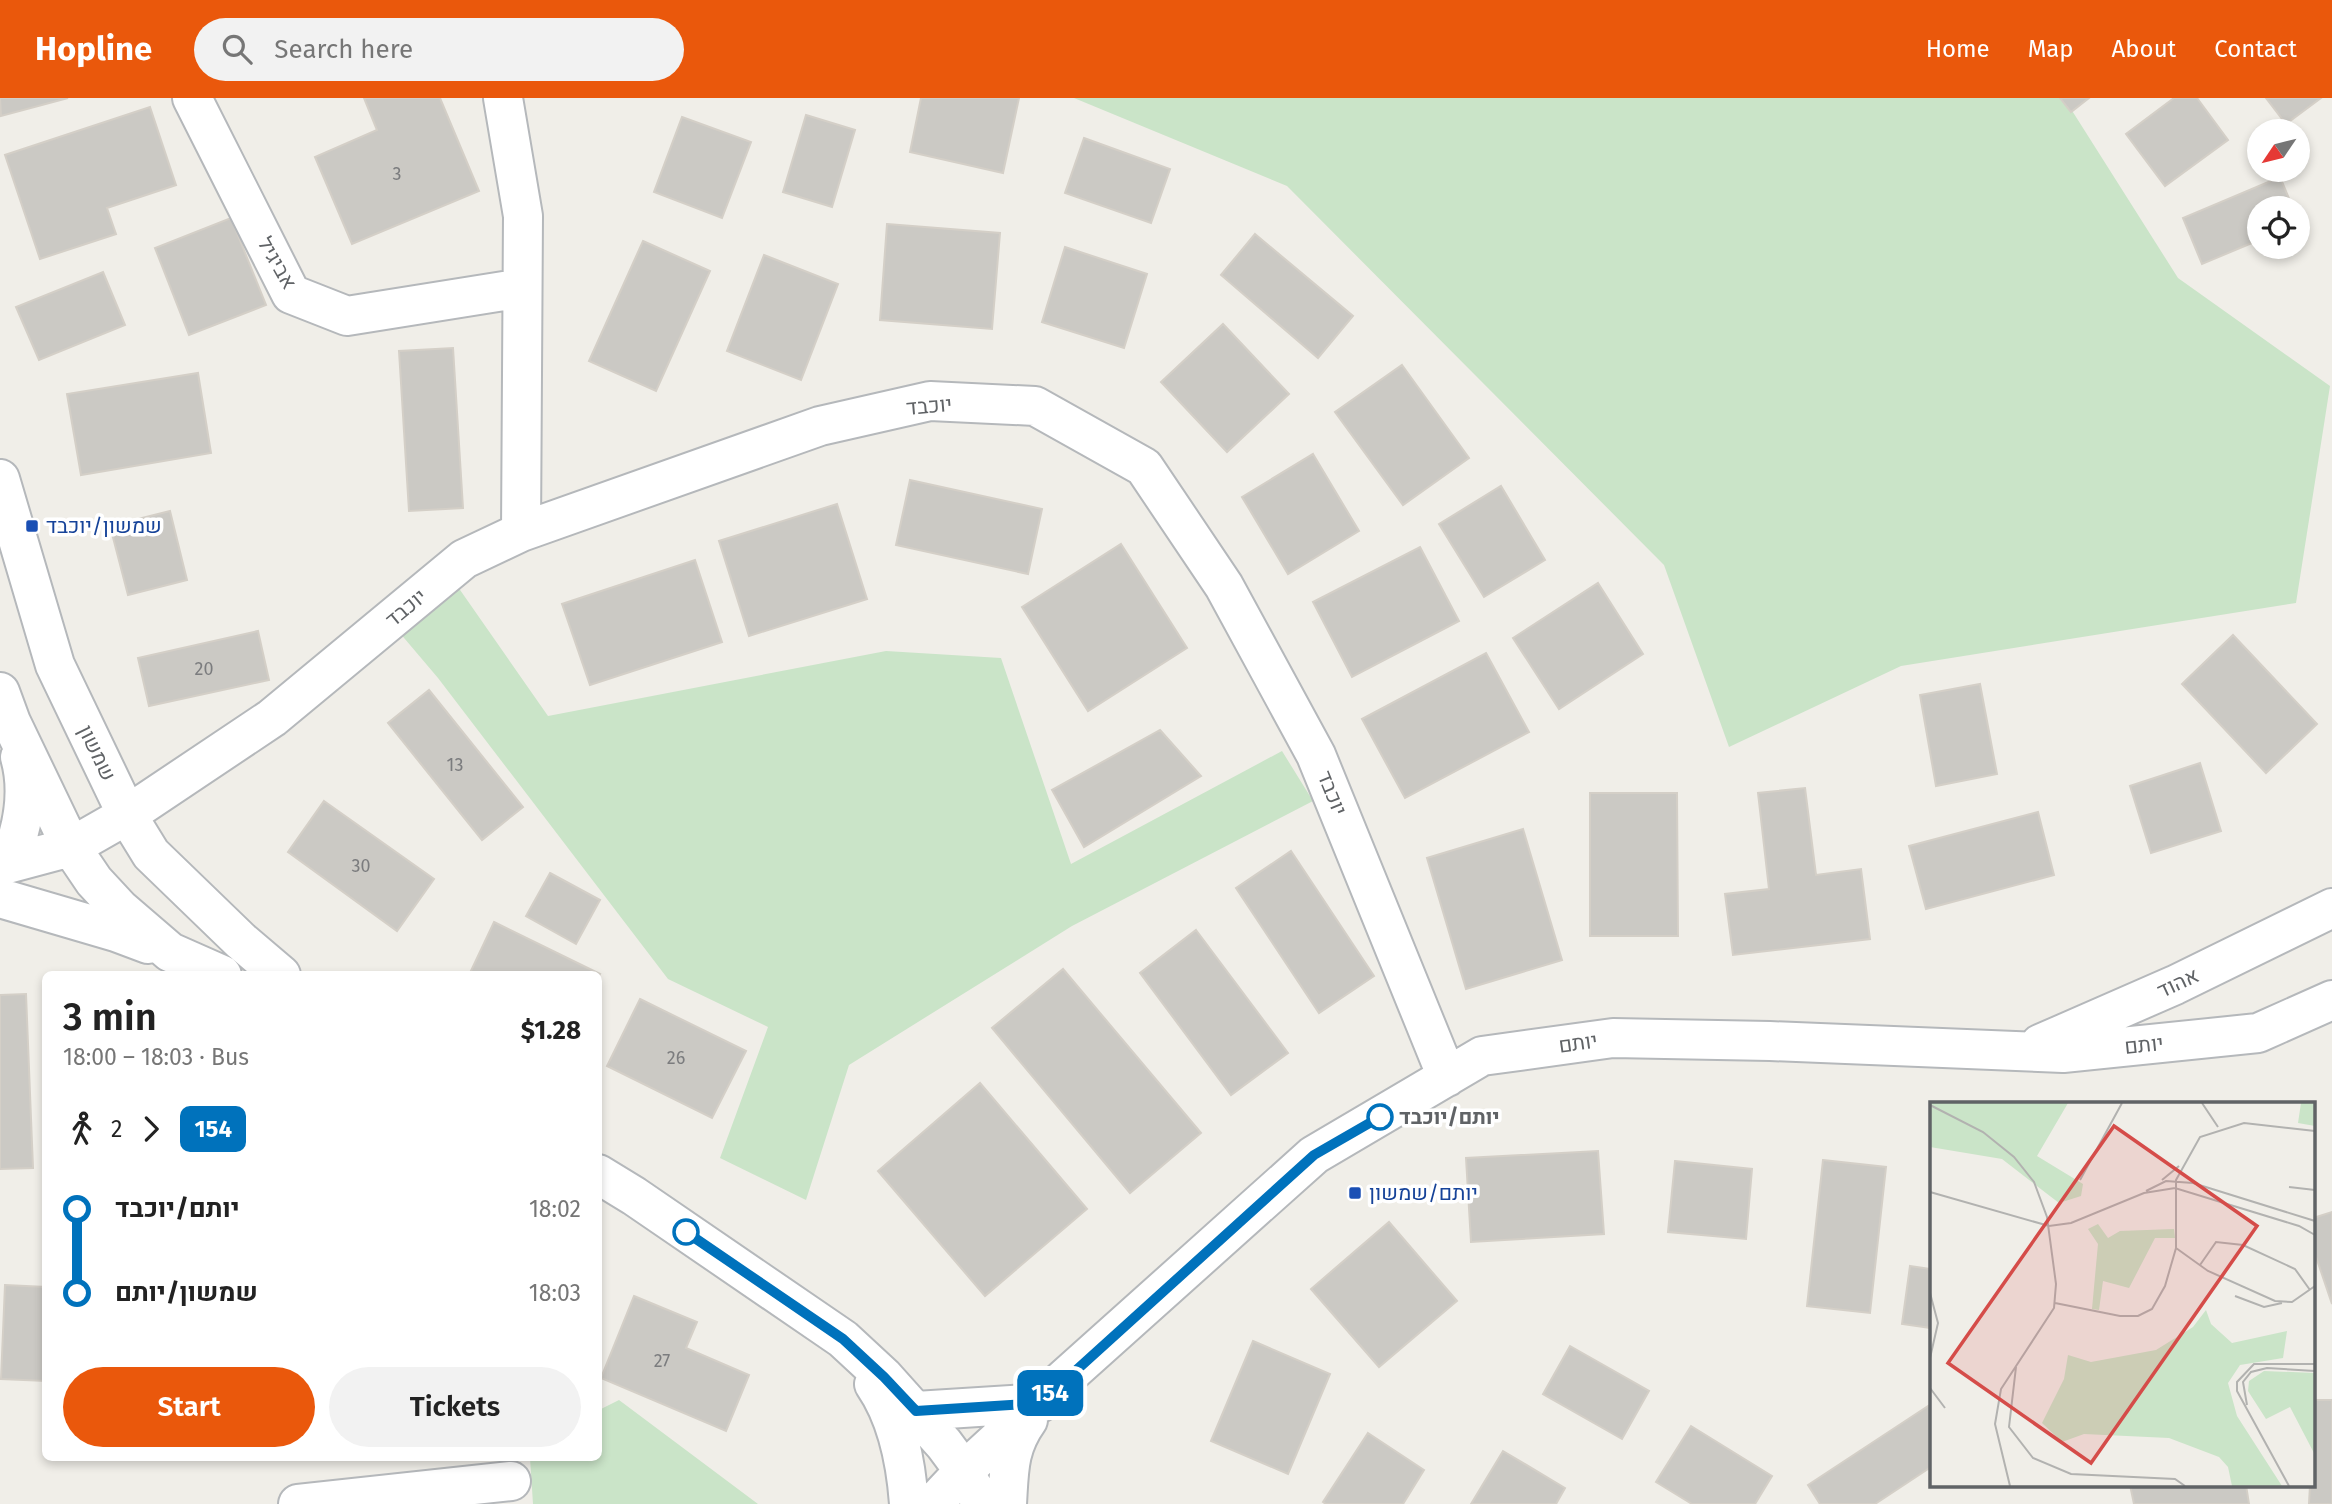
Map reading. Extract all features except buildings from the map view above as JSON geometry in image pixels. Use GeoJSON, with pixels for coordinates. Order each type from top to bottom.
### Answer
{"type":"FeatureCollection","features":[{"type":"Feature","properties":{"kind":"street","name":"אביגיל"},"geometry":{"type":"LineString","coordinates":[[192,98],[291,294],[347,316],[522,288]]}},
{"type":"Feature","properties":{"kind":"street"},"geometry":{"type":"LineString","coordinates":[[503,98],[523,216],[521,531]]}},
{"type":"Feature","properties":{"kind":"street","name":"יוכבד"},"geometry":{"type":"LineString","coordinates":[[1,877],[71,847],[127,815],[272,718],[464,559],[521,531],[820,426],[930,401],[1035,406],[1144,467],[1224,586],[1316,755],[1447,1077]]}},
{"type":"Feature","properties":{"kind":"street","name":"שמשון"},"geometry":{"type":"LineString","coordinates":[[0,479],[55,665],[127,815],[151,854],[241,942],[276,971]]}},
{"type":"Feature","properties":{"kind":"street"},"geometry":{"type":"LineString","coordinates":[[5,707],[71,847],[94,881],[120,909],[170,952]]}},
{"type":"Feature","properties":{"kind":"street"},"geometry":{"type":"LineString","coordinates":[[5,707],[23,769],[24,808],[18,838],[1,877],[116,932],[213,971]]}},
{"type":"Feature","properties":{"kind":"street","name":"אהוד"},"geometry":{"type":"LineString","coordinates":[[2022,1052],[2175,985],[2332,908]]}},
{"type":"Feature","properties":{"kind":"street","name":"יותם"},"geometry":{"type":"LineString","coordinates":[[933,1504],[973,1488],[1040,1403],[1314,1155],[1482,1056],[1613,1038],[1770,1041],[2063,1053],[2258,1033],[2332,1000]]}},
{"type":"Feature","properties":{"kind":"street"},"geometry":{"type":"LineString","coordinates":[[602,1176],[843,1339],[916,1411],[944,1444],[973,1488]]}},
{"type":"Feature","properties":{"kind":"street"},"geometry":{"type":"LineString","coordinates":[[843,1339],[888,1404],[900,1442],[909,1504]]}},
{"type":"Feature","properties":{"kind":"street"},"geometry":{"type":"LineString","coordinates":[[916,1411],[1040,1403]]}},
{"type":"Feature","properties":{"kind":"street"},"geometry":{"type":"LineString","coordinates":[[1007,1504],[1009,1460],[1016,1437],[1040,1403]]}},
{"type":"Feature","properties":{"kind":"street"},"geometry":{"type":"LineString","coordinates":[[298,1504],[511,1481]]}},
{"type":"Feature","properties":{"kind":"green space"},"geometry":{"type":"Polygon","coordinates":[[[1074,98],[2064,98],[2178,278],[2330,386],[2296,603],[1901,666],[1729,747],[1664,565],[1287,186],[1074,98]]]}},
{"type":"Feature","properties":{"kind":"green space"},"geometry":{"type":"Polygon","coordinates":[[[458,587],[548,716],[886,651],[1001,658],[1071,864],[1282,751],[1313,801],[1072,926],[849,1065],[806,1200],[720,1158],[768,1027],[668,979],[438,678],[399,632],[458,587]]]}},
{"type":"Feature","properties":{"kind":"green space"},"geometry":{"type":"Polygon","coordinates":[[[619,1400],[758,1504],[533,1504],[530,1461],[602,1461],[602,1408],[619,1400]]]}},
{"type":"Feature","properties":{"kind":"bus line","name":"154"},"geometry":{"type":"LineString","coordinates":[[686,1232],[843,1339],[916,1411],[1040,1403],[1314,1155],[1380,1117]]}},
{"type":"Feature","properties":{"kind":"place","name":"שמשון/יוכבד"},"geometry":{"type":"Point","coordinates":[32,526]}},
{"type":"Feature","properties":{"kind":"place","name":"יותם/יוכבד"},"geometry":{"type":"Point","coordinates":[1380,1117]}},
{"type":"Feature","properties":{"kind":"place","name":"יותם/שמשון"},"geometry":{"type":"Point","coordinates":[1355,1193]}}]}
